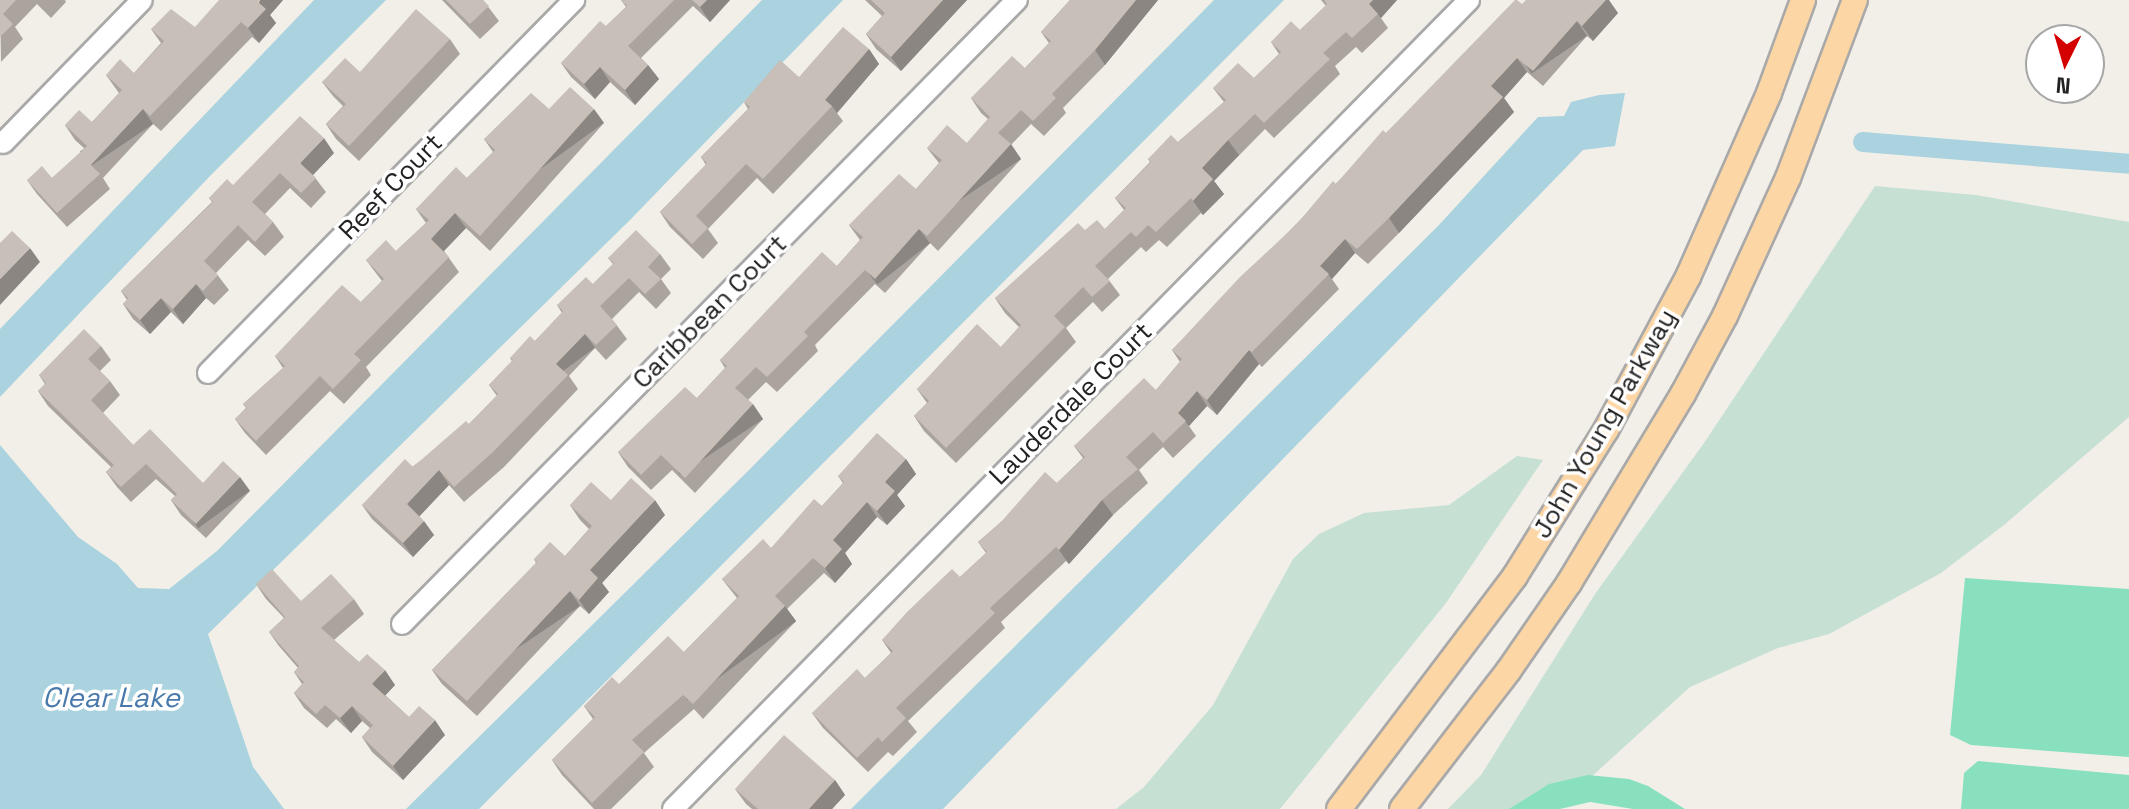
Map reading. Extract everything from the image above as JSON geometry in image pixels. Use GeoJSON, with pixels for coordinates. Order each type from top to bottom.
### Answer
{"type":"FeatureCollection","features":[{"type":"Feature","properties":{"kind":"main road","name":"John Young Parkway"},"geometry":{"type":"LineString","coordinates":[[1339,809],[1515,576],[1613,418],[1706,237],[1769,93],[1803,0]]}},
{"type":"Feature","properties":{"kind":"main road","name":"John Young Parkway"},"geometry":{"type":"LineString","coordinates":[[1402,809],[1509,670],[1561,595],[1683,394],[1725,316],[1788,178],[1855,0]]}},
{"type":"Feature","properties":{"kind":"street"},"geometry":{"type":"LineString","coordinates":[[3,143],[142,0]]}},
{"type":"Feature","properties":{"kind":"street","name":"Reef Court"},"geometry":{"type":"LineString","coordinates":[[208,373],[574,0]]}},
{"type":"Feature","properties":{"kind":"street","name":"Caribbean Court"},"geometry":{"type":"LineString","coordinates":[[402,624],[1017,0]]}},
{"type":"Feature","properties":{"kind":"street","name":"Lauderdale Court"},"geometry":{"type":"LineString","coordinates":[[673,809],[1469,0]]}},
{"type":"Feature","properties":{"kind":"green space"},"geometry":{"type":"Polygon","coordinates":[[[1875,186],[1976,195],[2129,222],[2129,417],[2004,525],[1941,573],[1829,634],[1778,648],[1690,687],[1556,809],[1448,809],[1481,775],[1595,594],[1704,443],[1875,186]]]}},
{"type":"Feature","properties":{"kind":"green space"},"geometry":{"type":"Polygon","coordinates":[[[1517,456],[1543,460],[1446,603],[1280,809],[1116,809],[1144,787],[1213,705],[1293,559],[1319,534],[1364,513],[1449,505],[1517,456]]]}},
{"type":"Feature","properties":{"kind":"green space"},"geometry":{"type":"Polygon","coordinates":[[[1965,578],[2129,589],[2129,757],[1971,745],[1950,735],[1965,578]]]}},
{"type":"Feature","properties":{"kind":"green space"},"geometry":{"type":"Polygon","coordinates":[[[1978,761],[2129,775],[2129,809],[1961,809],[1964,773],[1978,761]]]}},
{"type":"Feature","properties":{"kind":"green space"},"geometry":{"type":"Polygon","coordinates":[[[1588,775],[1629,779],[1648,786],[1685,809],[1633,809],[1590,802],[1560,809],[1509,809],[1549,784],[1588,775]]]}},
{"type":"Feature","properties":{"kind":"water"},"geometry":{"type":"Polygon","coordinates":[[[314,0],[386,0],[210,176],[0,397],[0,329],[314,0]]]}},
{"type":"Feature","properties":{"kind":"water","name":"Clear Lake"},"geometry":{"type":"Polygon","coordinates":[[[762,0],[843,0],[630,220],[208,634],[253,767],[284,809],[0,809],[0,445],[78,537],[117,564],[138,588],[169,589],[217,551],[762,0]]]}},
{"type":"Feature","properties":{"kind":"water"},"geometry":{"type":"Polygon","coordinates":[[[1214,0],[1284,0],[479,809],[406,809],[749,470],[1214,0]]]}},
{"type":"Feature","properties":{"kind":"water"},"geometry":{"type":"Polygon","coordinates":[[[1625,93],[1615,146],[1583,150],[943,809],[851,809],[1439,225],[1538,117],[1564,116],[1571,102],[1625,93]]]}},
{"type":"Feature","properties":{"kind":"building"},"geometry":{"type":"Polygon","coordinates":[[[0,0],[16,0],[3,14],[13,24],[0,37],[0,0]]]}},
{"type":"Feature","properties":{"kind":"building"},"geometry":{"type":"Polygon","coordinates":[[[219,0],[260,0],[258,2],[266,9],[248,28],[241,22],[150,116],[143,109],[91,165],[100,174],[57,213],[27,180],[42,166],[52,178],[87,146],[65,125],[79,110],[92,122],[122,90],[106,75],[120,59],[134,73],[164,41],[151,29],[171,9],[195,27],[219,0]]]}},
{"type":"Feature","properties":{"kind":"building"},"geometry":{"type":"Polygon","coordinates":[[[446,0],[483,0],[489,6],[470,24],[446,0]]]}},
{"type":"Feature","properties":{"kind":"building"},"geometry":{"type":"Polygon","coordinates":[[[621,0],[674,0],[628,46],[648,65],[625,90],[600,67],[584,84],[561,63],[600,21],[606,26],[627,6],[621,0]]]}},
{"type":"Feature","properties":{"kind":"building"},"geometry":{"type":"Polygon","coordinates":[[[692,0],[707,0],[700,7],[692,0]]]}},
{"type":"Feature","properties":{"kind":"building"},"geometry":{"type":"Polygon","coordinates":[[[871,0],[943,0],[891,57],[866,34],[885,13],[871,0]]]}},
{"type":"Feature","properties":{"kind":"building"},"geometry":{"type":"Polygon","coordinates":[[[1070,0],[1136,0],[1095,50],[1052,94],[1056,98],[1033,121],[1021,110],[998,133],[1011,144],[927,236],[919,229],[875,279],[865,270],[804,332],[808,336],[767,377],[756,367],[735,388],[753,404],[685,478],[661,455],[641,475],[618,452],[685,387],[697,398],[727,366],[720,360],[822,252],[837,266],[863,237],[849,225],[899,174],[916,189],[942,160],[927,148],[947,125],[967,143],[990,117],[971,98],[1012,56],[1025,68],[1051,41],[1041,32],[1070,0]]]}},
{"type":"Feature","properties":{"kind":"building"},"geometry":{"type":"Polygon","coordinates":[[[1324,0],[1373,0],[1369,4],[1378,14],[1352,38],[1346,32],[1323,53],[1330,59],[1264,123],[1255,114],[1228,140],[1202,168],[1213,179],[1193,201],[1191,198],[1156,232],[1148,225],[1136,237],[1131,232],[1095,266],[1110,281],[1092,297],[1083,287],[1054,316],[1065,327],[946,448],[914,416],[929,401],[917,389],[977,324],[1001,347],[1021,325],[995,298],[1078,223],[1085,230],[1097,220],[1105,229],[1126,208],[1115,198],[1151,162],[1148,159],[1171,135],[1178,142],[1226,100],[1213,88],[1238,63],[1254,78],[1281,52],[1271,42],[1291,21],[1300,30],[1327,4],[1324,0]]]}},
{"type":"Feature","properties":{"kind":"building"},"geometry":{"type":"Polygon","coordinates":[[[1515,0],[1522,4],[1526,0],[1606,0],[1582,26],[1577,21],[1533,71],[1517,58],[1491,86],[1503,97],[1389,218],[1357,249],[1345,239],[1320,266],[1329,274],[1252,352],[1249,350],[1207,400],[1197,391],[1178,413],[1186,421],[1163,443],[1153,432],[1126,457],[1138,469],[1102,500],[1059,550],[1056,547],[990,608],[995,613],[896,708],[906,718],[882,742],[878,737],[857,758],[812,713],[857,669],[865,678],[893,651],[882,640],[907,612],[952,569],[960,577],[987,552],[978,542],[1001,522],[1045,472],[1057,483],[1085,457],[1074,446],[1144,378],[1156,390],[1182,359],[1172,350],[1240,277],[1296,225],[1333,181],[1336,184],[1383,130],[1386,133],[1515,0]]]}},
{"type":"Feature","properties":{"kind":"building"},"geometry":{"type":"Polygon","coordinates":[[[416,9],[450,39],[349,146],[326,124],[346,104],[322,82],[345,58],[360,72],[416,9]]]}},
{"type":"Feature","properties":{"kind":"building"},"geometry":{"type":"Polygon","coordinates":[[[843,27],[869,49],[825,100],[832,106],[763,179],[746,164],[696,216],[708,228],[692,244],[660,212],[707,163],[701,157],[750,107],[744,102],[780,60],[799,77],[843,27]]]}},
{"type":"Feature","properties":{"kind":"building"},"geometry":{"type":"Polygon","coordinates":[[[570,87],[594,109],[480,236],[455,213],[431,239],[449,257],[354,354],[361,360],[333,389],[320,376],[256,441],[235,419],[247,408],[243,404],[285,366],[275,356],[342,285],[361,302],[384,279],[366,260],[386,240],[396,251],[429,220],[416,209],[456,167],[467,178],[495,150],[484,139],[531,93],[549,109],[570,87]]]}},
{"type":"Feature","properties":{"kind":"building"},"geometry":{"type":"Polygon","coordinates":[[[300,116],[324,138],[300,163],[316,178],[301,193],[280,173],[252,202],[273,222],[255,242],[238,225],[204,261],[218,275],[203,291],[196,284],[173,309],[161,298],[140,320],[123,304],[128,298],[121,291],[213,202],[209,198],[227,179],[233,185],[300,116]]]}},
{"type":"Feature","properties":{"kind":"building"},"geometry":{"type":"Polygon","coordinates":[[[636,230],[660,254],[648,267],[661,279],[645,294],[629,278],[600,306],[617,325],[596,345],[585,334],[556,364],[568,375],[454,487],[439,470],[407,504],[424,521],[403,543],[362,505],[405,459],[413,467],[466,421],[469,424],[498,394],[489,385],[513,360],[510,358],[530,336],[535,341],[563,311],[557,305],[586,277],[593,284],[614,263],[608,258],[636,230]]]}},
{"type":"Feature","properties":{"kind":"building"},"geometry":{"type":"Polygon","coordinates":[[[12,231],[30,248],[0,279],[0,243],[12,231]]]}},
{"type":"Feature","properties":{"kind":"building"},"geometry":{"type":"Polygon","coordinates":[[[84,329],[101,346],[88,359],[110,381],[91,400],[133,445],[150,429],[203,483],[223,461],[240,477],[196,524],[171,500],[177,494],[146,464],[121,487],[106,472],[114,465],[38,391],[46,383],[39,375],[84,329]]]}},
{"type":"Feature","properties":{"kind":"building"},"geometry":{"type":"Polygon","coordinates":[[[877,433],[906,459],[885,482],[895,491],[877,511],[867,502],[833,540],[842,549],[825,568],[813,558],[775,596],[785,606],[693,704],[683,695],[632,740],[644,752],[592,803],[552,760],[595,717],[584,706],[612,677],[619,684],[668,636],[684,652],[739,596],[722,579],[763,539],[771,548],[814,499],[822,506],[844,482],[838,476],[877,433]]]}},
{"type":"Feature","properties":{"kind":"building"},"geometry":{"type":"Polygon","coordinates":[[[631,478],[655,500],[590,570],[598,578],[579,600],[570,591],[467,701],[432,670],[537,562],[534,559],[550,542],[565,556],[592,526],[570,505],[591,482],[611,500],[631,478]]]}},
{"type":"Feature","properties":{"kind":"building"},"geometry":{"type":"Polygon","coordinates":[[[272,569],[301,601],[331,574],[354,599],[321,628],[359,662],[367,654],[385,670],[372,684],[409,717],[419,706],[435,720],[393,766],[362,737],[373,725],[352,706],[340,718],[325,705],[316,714],[294,693],[304,682],[294,672],[299,666],[269,632],[285,617],[256,584],[272,569]]]}},
{"type":"Feature","properties":{"kind":"building"},"geometry":{"type":"Polygon","coordinates":[[[784,735],[835,780],[809,809],[758,809],[735,789],[784,735]]]}},
{"type":"Feature","properties":{"kind":"waterway"},"geometry":{"type":"LineString","coordinates":[[1863,142],[2129,164]]}}]}
